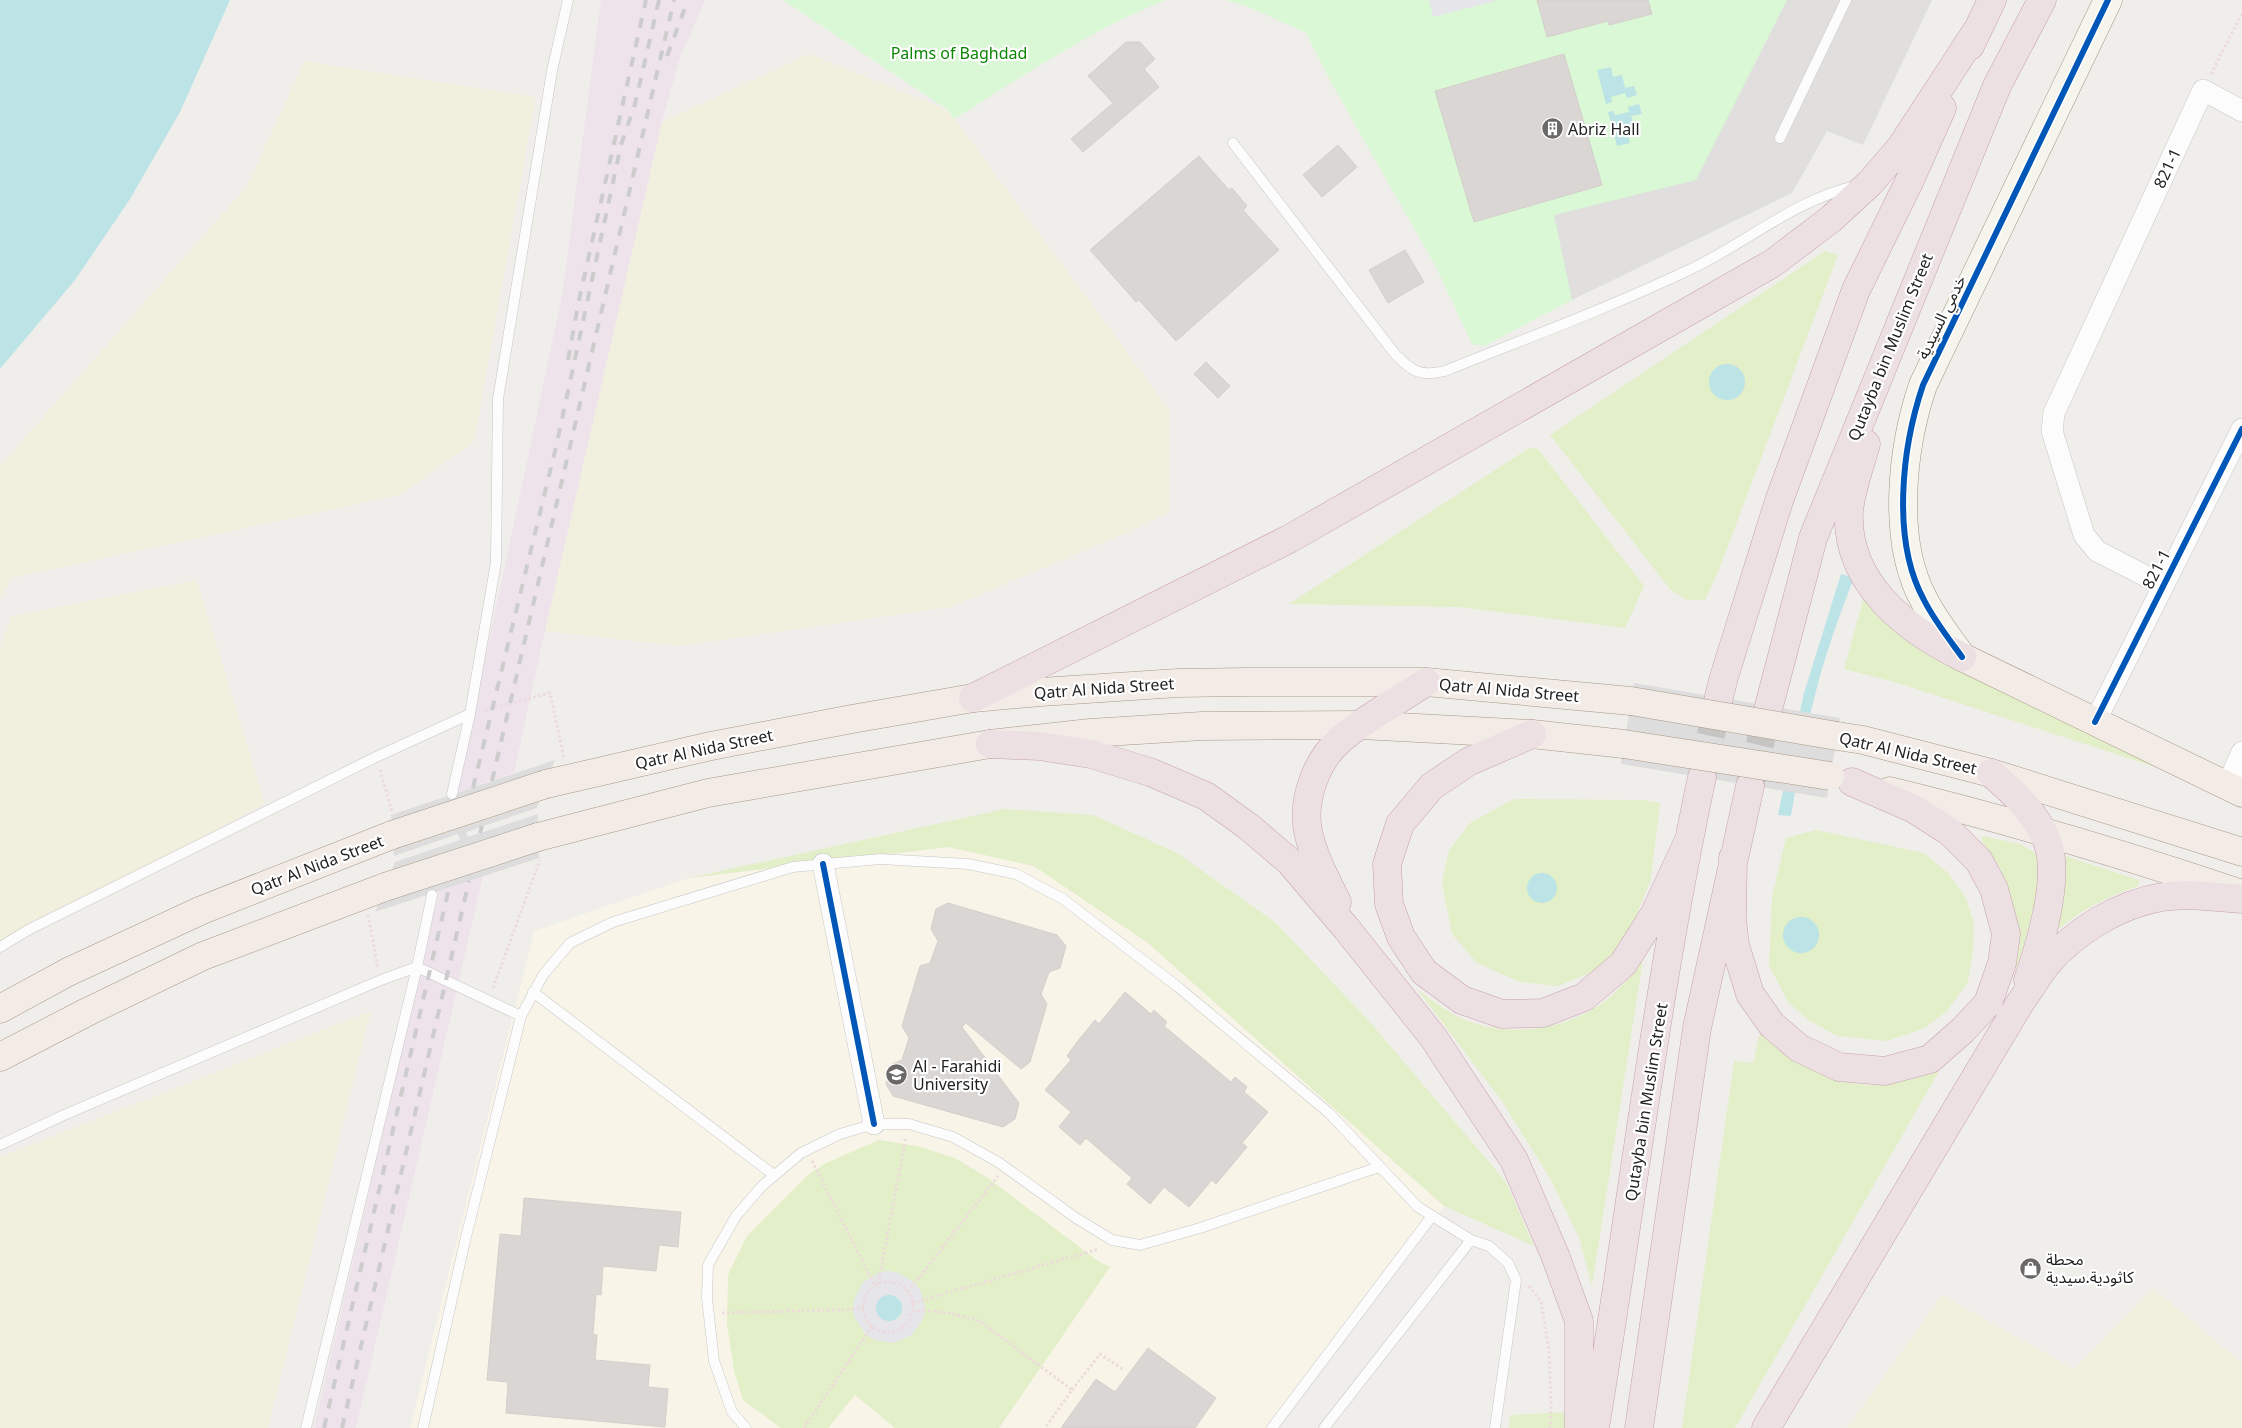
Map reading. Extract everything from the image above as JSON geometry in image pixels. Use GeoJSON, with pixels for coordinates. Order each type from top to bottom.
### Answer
{"type":"FeatureCollection","features":[{"type":"Feature","properties":{"kind":"highway"},"geometry":{"type":"LineString","coordinates":[[1719,697],[1778,501],[1856,290],[1909,182],[1992,0]]}},
{"type":"Feature","properties":{"kind":"highway","name":"Qutayba bin Muslim Street"},"geometry":{"type":"LineString","coordinates":[[1769,706],[1813,538],[1997,86],[2042,0]]}},
{"type":"Feature","properties":{"kind":"highway"},"geometry":{"type":"LineString","coordinates":[[973,698],[1289,538],[1773,263],[1832,219],[1870,183],[1901,147],[1978,28]]}},
{"type":"Feature","properties":{"kind":"highway"},"geometry":{"type":"LineString","coordinates":[[1892,341],[1849,509],[1849,531],[1855,559],[1870,586],[1899,618],[1936,644],[1962,657]]}},
{"type":"Feature","properties":{"kind":"highway"},"geometry":{"type":"LineString","coordinates":[[1359,944],[1322,873],[1308,831],[1307,803],[1316,773],[1339,741],[1426,682]]}},
{"type":"Feature","properties":{"kind":"highway"},"geometry":{"type":"LineString","coordinates":[[1532,734],[1468,762],[1432,786],[1400,824],[1387,864],[1389,904],[1401,937],[1424,972],[1462,1000],[1502,1014],[1511,1014],[1544,1013],[1584,997],[1623,964],[1654,915],[1688,842]]}},
{"type":"Feature","properties":{"kind":"highway"},"geometry":{"type":"LineString","coordinates":[[990,744],[1039,746],[1091,754],[1150,772],[1206,796],[1248,827],[1290,862],[1359,944],[1433,1038],[1514,1160],[1555,1255],[1578,1321],[1579,1428]]}},
{"type":"Feature","properties":{"kind":"highway"},"geometry":{"type":"LineString","coordinates":[[1992,773],[2015,793],[2030,811],[2046,840],[2051,858],[2049,895],[2041,942],[2020,1003]]}},
{"type":"Feature","properties":{"kind":"highway","name":"Qutayba bin Muslim Street"},"geometry":{"type":"LineString","coordinates":[[1595,1428],[1688,842],[1702,777]]}},
{"type":"Feature","properties":{"kind":"highway"},"geometry":{"type":"LineString","coordinates":[[1733,858],[1732,920],[1735,945],[1750,994],[1772,1025],[1799,1048],[1839,1067],[1885,1071],[1930,1059],[1963,1030],[1988,1003],[2002,963],[2006,934],[1994,890],[1979,861],[1950,832],[1914,809],[1841,779]]}},
{"type":"Feature","properties":{"kind":"highway"},"geometry":{"type":"LineString","coordinates":[[1639,1428],[1697,1028],[1750,786]]}},
{"type":"Feature","properties":{"kind":"highway"},"geometry":{"type":"LineString","coordinates":[[1766,1428],[2020,1003],[2047,965],[2070,943],[2112,913],[2135,902],[2164,897],[2242,899]]}},
{"type":"Feature","properties":{"kind":"main road"},"geometry":{"type":"LineString","coordinates":[[1962,657],[2234,790]]}},
{"type":"Feature","properties":{"kind":"main road","name":"Qatr Al Nida Street"},"geometry":{"type":"LineString","coordinates":[[0,1009],[68,972],[392,824],[546,784],[711,746],[973,698],[1041,692],[1178,683],[1426,682],[1631,701],[1863,740],[1992,773],[2242,852]]}},
{"type":"Feature","properties":{"kind":"main road"},"geometry":{"type":"LineString","coordinates":[[0,1057],[89,1011],[203,956],[385,887],[539,848],[708,793],[990,744],[1146,729],[1202,726],[1361,725],[1532,734],[1624,744],[1841,779],[1946,805],[2147,862],[2242,894]]}},
{"type":"Feature","properties":{"kind":"street","name":"خدمي السيدية"},"geometry":{"type":"LineString","coordinates":[[1962,657],[1923,600],[1907,553],[1904,487],[1913,415],[1923,385],[2108,0]]}},
{"type":"Feature","properties":{"kind":"street"},"geometry":{"type":"LineString","coordinates":[[2203,90],[2242,111]]}},
{"type":"Feature","properties":{"kind":"street","name":"821-1"},"geometry":{"type":"LineString","coordinates":[[2162,586],[2097,552],[2084,535],[2052,431],[2054,413],[2203,90]]}},
{"type":"Feature","properties":{"kind":"street","name":"821-1"},"geometry":{"type":"LineString","coordinates":[[2095,722],[2242,429]]}},
{"type":"Feature","properties":{"kind":"street"},"geometry":{"type":"LineString","coordinates":[[2234,790],[2242,752]]}},
{"type":"Feature","properties":{"kind":"street"},"geometry":{"type":"LineString","coordinates":[[823,864],[874,1124]]}},
{"type":"Feature","properties":{"kind":"lane"},"geometry":{"type":"LineString","coordinates":[[452,794],[470,714],[496,562],[498,399],[552,71],[568,0]]}},
{"type":"Feature","properties":{"kind":"lane"},"geometry":{"type":"LineString","coordinates":[[1780,138],[1846,0]]}},
{"type":"Feature","properties":{"kind":"lane"},"geometry":{"type":"LineString","coordinates":[[1233,143],[1395,354],[1405,365],[1417,372],[1431,375],[1664,282],[1722,253],[1806,204],[1836,190],[1870,183]]}},
{"type":"Feature","properties":{"kind":"lane"},"geometry":{"type":"LineString","coordinates":[[0,947],[28,930],[376,757],[470,714]]}},
{"type":"Feature","properties":{"kind":"lane"},"geometry":{"type":"LineString","coordinates":[[422,1428],[465,1241],[521,1016],[543,975],[570,943],[613,922],[793,867],[880,859],[968,864],[1016,874],[1063,899],[1178,987],[1329,1113],[1418,1207],[1471,1240],[1489,1246],[1508,1263],[1516,1280],[1495,1428]]}},
{"type":"Feature","properties":{"kind":"lane"},"geometry":{"type":"LineString","coordinates":[[306,1428],[417,967],[432,895]]}},
{"type":"Feature","properties":{"kind":"lane"},"geometry":{"type":"LineString","coordinates":[[0,1145],[64,1115],[381,980],[417,967],[521,1016]]}},
{"type":"Feature","properties":{"kind":"lane"},"geometry":{"type":"LineString","coordinates":[[533,992],[774,1175]]}},
{"type":"Feature","properties":{"kind":"lane"},"geometry":{"type":"LineString","coordinates":[[746,1428],[732,1412],[714,1361],[709,1314],[708,1265],[736,1216],[762,1186],[806,1150],[840,1134],[874,1124],[909,1124],[953,1137],[1004,1167],[1076,1218],[1112,1240],[1140,1246],[1379,1167]]}},
{"type":"Feature","properties":{"kind":"lane"},"geometry":{"type":"LineString","coordinates":[[1272,1428],[1432,1216]]}},
{"type":"Feature","properties":{"kind":"lane"},"geometry":{"type":"LineString","coordinates":[[1324,1428],[1471,1240]]}},
{"type":"Feature","properties":{"kind":"path"},"geometry":{"type":"LineString","coordinates":[[2203,90],[2242,13]]}},
{"type":"Feature","properties":{"kind":"path"},"geometry":{"type":"LineString","coordinates":[[470,714],[550,693],[564,757]]}},
{"type":"Feature","properties":{"kind":"path"},"geometry":{"type":"LineString","coordinates":[[379,768],[392,824]]}},
{"type":"Feature","properties":{"kind":"path"},"geometry":{"type":"LineString","coordinates":[[489,1000],[539,848]]}},
{"type":"Feature","properties":{"kind":"path"},"geometry":{"type":"LineString","coordinates":[[367,914],[378,963]]}},
{"type":"Feature","properties":{"kind":"path"},"geometry":{"type":"LineString","coordinates":[[876,1285],[909,1124]]}},
{"type":"Feature","properties":{"kind":"path"},"geometry":{"type":"LineString","coordinates":[[806,1150],[876,1285]]}},
{"type":"Feature","properties":{"kind":"path"},"geometry":{"type":"LineString","coordinates":[[908,1292],[1004,1167]]}},
{"type":"Feature","properties":{"kind":"path"},"geometry":{"type":"LineString","coordinates":[[912,1303],[1121,1242]]}},
{"type":"Feature","properties":{"kind":"path"},"geometry":{"type":"LineString","coordinates":[[1516,1280],[1528,1285],[1540,1301],[1549,1351],[1550,1428]]}},
{"type":"Feature","properties":{"kind":"path"},"geometry":{"type":"LineString","coordinates":[[887,1282],[898,1284],[908,1292],[912,1303],[912,1311],[908,1322],[900,1329],[889,1332],[878,1330],[869,1323],[864,1309],[864,1302],[868,1292],[876,1285],[887,1282]]}},
{"type":"Feature","properties":{"kind":"path"},"geometry":{"type":"LineString","coordinates":[[709,1314],[864,1309]]}},
{"type":"Feature","properties":{"kind":"path"},"geometry":{"type":"LineString","coordinates":[[912,1311],[925,1310],[980,1321],[1072,1390]]}},
{"type":"Feature","properties":{"kind":"path"},"geometry":{"type":"LineString","coordinates":[[804,1428],[873,1325]]}},
{"type":"Feature","properties":{"kind":"path"},"geometry":{"type":"LineString","coordinates":[[1045,1428],[1100,1354],[1124,1370]]}},
{"type":"Feature","properties":{"kind":"shaded area"},"geometry":{"type":"Polygon","coordinates":[[[601,0],[705,0],[679,60],[662,122],[514,773],[457,792],[562,296],[601,0]]]}},
{"type":"Feature","properties":{"kind":"shaded area"},"geometry":{"type":"Polygon","coordinates":[[[1429,0],[1499,0],[1433,17],[1429,0]]]}},
{"type":"Feature","properties":{"kind":"shaded area"},"geometry":{"type":"Polygon","coordinates":[[[1787,0],[1932,0],[1863,145],[1827,131],[1792,193],[1572,300],[1554,215],[1696,180],[1787,0]]]}},
{"type":"Feature","properties":{"kind":"shaded area"},"geometry":{"type":"Polygon","coordinates":[[[809,54],[948,110],[1169,409],[1170,512],[1124,534],[951,607],[680,646],[545,631],[662,122],[809,54]]]}},
{"type":"Feature","properties":{"kind":"shaded area"},"geometry":{"type":"Polygon","coordinates":[[[304,61],[536,97],[474,442],[400,495],[12,578],[0,601],[0,466],[247,186],[304,61]]]}},
{"type":"Feature","properties":{"kind":"shaded area"},"geometry":{"type":"Polygon","coordinates":[[[197,580],[265,804],[0,944],[0,647],[12,616],[197,580]]]}},
{"type":"Feature","properties":{"kind":"shaded area","name":"Al - Farahidi University"},"geometry":{"type":"Polygon","coordinates":[[[948,847],[1034,866],[1148,943],[1444,1206],[1277,1428],[410,1428],[534,931],[689,878],[948,847]]]}},
{"type":"Feature","properties":{"kind":"shaded area"},"geometry":{"type":"Polygon","coordinates":[[[483,876],[356,1428],[314,1428],[439,891],[483,876]]]}},
{"type":"Feature","properties":{"kind":"shaded area"},"geometry":{"type":"Polygon","coordinates":[[[371,1011],[268,1428],[0,1428],[0,1157],[371,1011]]]}},
{"type":"Feature","properties":{"kind":"shaded area"},"geometry":{"type":"Polygon","coordinates":[[[880,1272],[899,1273],[915,1283],[921,1291],[925,1310],[923,1319],[912,1335],[894,1343],[875,1340],[867,1335],[855,1319],[853,1309],[854,1300],[863,1282],[880,1272]],[[882,1297],[876,1305],[898,1319],[902,1313],[901,1302],[896,1297],[882,1297]]]}},
{"type":"Feature","properties":{"kind":"shaded area"},"geometry":{"type":"Polygon","coordinates":[[[2153,1288],[2242,1363],[2242,1428],[1847,1428],[1942,1295],[2074,1369],[2153,1288]]]}},
{"type":"Feature","properties":{"kind":"green space","name":"Palms of Baghdad"},"geometry":{"type":"Polygon","coordinates":[[[783,0],[1166,0],[1084,39],[954,119],[948,110],[783,0]]]}},
{"type":"Feature","properties":{"kind":"green space"},"geometry":{"type":"Polygon","coordinates":[[[1225,0],[1932,0],[1863,145],[1827,131],[1792,193],[1572,300],[1484,346],[1472,344],[1436,267],[1332,84],[1306,33],[1249,7],[1225,0]]]}},
{"type":"Feature","properties":{"kind":"green space"},"geometry":{"type":"Polygon","coordinates":[[[1825,251],[1838,255],[1718,572],[1705,600],[1686,600],[1670,589],[1550,435],[1825,251]]]}},
{"type":"Feature","properties":{"kind":"green space"},"geometry":{"type":"Polygon","coordinates":[[[1529,448],[1538,449],[1644,586],[1625,628],[1459,607],[1289,604],[1529,448]]]}},
{"type":"Feature","properties":{"kind":"green space"},"geometry":{"type":"Polygon","coordinates":[[[1866,589],[2183,776],[1898,683],[1844,669],[1866,589]]]}},
{"type":"Feature","properties":{"kind":"green space"},"geometry":{"type":"Polygon","coordinates":[[[1514,799],[1643,800],[1660,803],[1651,879],[1629,933],[1613,955],[1595,971],[1558,986],[1520,982],[1477,963],[1452,934],[1442,883],[1449,850],[1470,823],[1514,799]]]}},
{"type":"Feature","properties":{"kind":"green space"},"geometry":{"type":"Polygon","coordinates":[[[1005,809],[1093,815],[1177,853],[1275,922],[1369,1021],[1506,1182],[1534,1246],[1444,1206],[1148,943],[1034,866],[948,847],[689,878],[1005,809]]]}},
{"type":"Feature","properties":{"kind":"green space"},"geometry":{"type":"Polygon","coordinates":[[[1816,830],[1924,853],[1948,873],[1966,898],[1974,924],[1973,951],[1968,982],[1947,1011],[1925,1028],[1887,1041],[1837,1036],[1808,1020],[1788,1002],[1769,965],[1772,897],[1786,838],[1816,830]]]}},
{"type":"Feature","properties":{"kind":"green space"},"geometry":{"type":"Polygon","coordinates":[[[1983,836],[2020,844],[2039,855],[2041,862],[2036,916],[2020,966],[2015,968],[2008,893],[2000,868],[1981,840],[1983,836]]]}},
{"type":"Feature","properties":{"kind":"green space"},"geometry":{"type":"Polygon","coordinates":[[[2062,855],[2139,880],[2138,886],[2094,905],[2054,933],[2062,855]]]}},
{"type":"Feature","properties":{"kind":"green space"},"geometry":{"type":"Polygon","coordinates":[[[1643,959],[1592,1286],[1579,1237],[1551,1180],[1502,1101],[1417,989],[1446,1010],[1482,1026],[1518,1030],[1537,1028],[1555,1025],[1589,1012],[1610,997],[1643,959]]]}},
{"type":"Feature","properties":{"kind":"green space"},"geometry":{"type":"Polygon","coordinates":[[[1761,1029],[1819,1070],[1851,1083],[1887,1084],[1939,1071],[1735,1428],[1682,1428],[1734,1061],[1753,1063],[1761,1029]]]}},
{"type":"Feature","properties":{"kind":"green space"},"geometry":{"type":"Polygon","coordinates":[[[879,1140],[917,1146],[955,1158],[988,1178],[1098,1261],[1110,1267],[999,1428],[895,1428],[855,1395],[828,1428],[781,1428],[743,1400],[734,1371],[727,1323],[728,1275],[747,1236],[808,1175],[826,1163],[879,1140]]]}},
{"type":"Feature","properties":{"kind":"green space"},"geometry":{"type":"Polygon","coordinates":[[[1569,1412],[1568,1428],[1509,1428],[1510,1415],[1569,1412]]]}},
{"type":"Feature","properties":{"kind":"water"},"geometry":{"type":"Polygon","coordinates":[[[0,0],[230,0],[180,112],[130,199],[75,280],[0,369],[0,0]]]}},
{"type":"Feature","properties":{"kind":"water"},"geometry":{"type":"Polygon","coordinates":[[[1611,67],[1613,77],[1622,75],[1625,88],[1634,86],[1637,95],[1627,98],[1625,93],[1611,97],[1612,102],[1606,104],[1597,70],[1611,67]]]}},
{"type":"Feature","properties":{"kind":"water"},"geometry":{"type":"Polygon","coordinates":[[[1639,104],[1642,114],[1631,116],[1635,129],[1627,131],[1630,143],[1617,146],[1608,112],[1613,111],[1615,115],[1629,112],[1628,107],[1639,104]]]}},
{"type":"Feature","properties":{"kind":"water"},"geometry":{"type":"Polygon","coordinates":[[[1727,364],[1739,370],[1745,382],[1739,394],[1727,400],[1715,394],[1709,382],[1715,370],[1727,364]]]}},
{"type":"Feature","properties":{"kind":"water"},"geometry":{"type":"Polygon","coordinates":[[[1841,574],[1854,578],[1833,636],[1811,710],[1791,816],[1778,815],[1804,693],[1841,574]]]}},
{"type":"Feature","properties":{"kind":"water"},"geometry":{"type":"Polygon","coordinates":[[[1542,873],[1548,874],[1556,882],[1556,894],[1548,902],[1542,903],[1536,902],[1528,894],[1527,888],[1528,882],[1536,874],[1542,873]]]}},
{"type":"Feature","properties":{"kind":"water"},"geometry":{"type":"Polygon","coordinates":[[[1801,917],[1813,923],[1819,935],[1813,947],[1801,953],[1789,947],[1783,935],[1789,923],[1801,917]]]}},
{"type":"Feature","properties":{"kind":"water"},"geometry":{"type":"Polygon","coordinates":[[[889,1295],[899,1298],[902,1308],[899,1318],[889,1321],[879,1318],[876,1308],[879,1298],[889,1295]]]}},
{"type":"Feature","properties":{"kind":"pier"},"geometry":{"type":"Polygon","coordinates":[[[1634,683],[1840,718],[1827,798],[1621,764],[1634,683]]]}},
{"type":"Feature","properties":{"kind":"pier"},"geometry":{"type":"Polygon","coordinates":[[[555,760],[537,808],[466,832],[468,837],[538,814],[539,858],[375,912],[395,862],[460,840],[458,834],[394,856],[391,815],[555,760]]]}},
{"type":"Feature","properties":{"kind":"building"},"geometry":{"type":"Polygon","coordinates":[[[1537,0],[1648,0],[1652,14],[1609,25],[1608,21],[1547,37],[1537,0]]]}},
{"type":"Feature","properties":{"kind":"building"},"geometry":{"type":"Polygon","coordinates":[[[1126,42],[1140,42],[1155,59],[1144,69],[1159,87],[1083,152],[1071,139],[1113,103],[1088,76],[1126,42]]]}},
{"type":"Feature","properties":{"kind":"building"},"geometry":{"type":"Polygon","coordinates":[[[1564,54],[1602,185],[1474,222],[1435,91],[1564,54]]]}},
{"type":"Feature","properties":{"kind":"building"},"geometry":{"type":"Polygon","coordinates":[[[1338,145],[1357,167],[1322,197],[1303,175],[1338,145]]]}},
{"type":"Feature","properties":{"kind":"building"},"geometry":{"type":"Polygon","coordinates":[[[1199,156],[1229,190],[1232,188],[1247,206],[1243,210],[1279,250],[1176,341],[1139,300],[1136,302],[1090,250],[1199,156]]]}},
{"type":"Feature","properties":{"kind":"building"},"geometry":{"type":"Polygon","coordinates":[[[1405,250],[1424,282],[1388,303],[1369,270],[1405,250]]]}},
{"type":"Feature","properties":{"kind":"building"},"geometry":{"type":"Polygon","coordinates":[[[1206,362],[1230,386],[1218,398],[1194,374],[1206,362]]]}},
{"type":"Feature","properties":{"kind":"building"},"geometry":{"type":"Polygon","coordinates":[[[948,903],[1057,935],[1066,946],[1060,968],[1049,972],[1041,994],[1047,1004],[1030,1062],[1021,1069],[966,1023],[962,1027],[1019,1103],[1015,1119],[1003,1127],[893,1096],[886,1084],[892,1064],[902,1060],[909,1038],[902,1026],[920,966],[930,963],[938,941],[931,929],[936,909],[948,903]]]}},
{"type":"Feature","properties":{"kind":"building"},"geometry":{"type":"Polygon","coordinates":[[[1125,992],[1151,1014],[1154,1010],[1167,1022],[1164,1026],[1231,1082],[1235,1077],[1247,1087],[1244,1092],[1268,1112],[1242,1143],[1247,1147],[1216,1184],[1212,1180],[1189,1207],[1164,1187],[1150,1204],[1127,1184],[1132,1178],[1086,1138],[1080,1145],[1059,1127],[1071,1112],[1045,1090],[1071,1060],[1067,1056],[1077,1042],[1095,1020],[1099,1024],[1125,992]]]}},
{"type":"Feature","properties":{"kind":"building"},"geometry":{"type":"Polygon","coordinates":[[[524,1198],[681,1212],[678,1247],[659,1245],[656,1271],[603,1266],[601,1295],[596,1294],[593,1334],[597,1335],[595,1360],[650,1365],[648,1387],[668,1389],[665,1427],[506,1413],[508,1382],[487,1380],[500,1234],[521,1236],[524,1198]]]}},
{"type":"Feature","properties":{"kind":"building"},"geometry":{"type":"Polygon","coordinates":[[[1148,1348],[1216,1398],[1195,1428],[1061,1428],[1096,1379],[1115,1392],[1148,1348]]]}},
{"type":"Feature","properties":{"kind":"tunnel"},"geometry":{"type":"LineString","coordinates":[[1702,777],[1719,697]]}},
{"type":"Feature","properties":{"kind":"tunnel"},"geometry":{"type":"LineString","coordinates":[[1750,786],[1769,706]]}},
{"type":"Feature","properties":{"kind":"railway"},"geometry":{"type":"LineString","coordinates":[[568,360],[579,300],[646,0]]}},
{"type":"Feature","properties":{"kind":"railway"},"geometry":{"type":"LineString","coordinates":[[473,788],[556,447],[621,145],[635,104],[659,0]]}},
{"type":"Feature","properties":{"kind":"railway"},"geometry":{"type":"LineString","coordinates":[[492,781],[674,0]]}},
{"type":"Feature","properties":{"kind":"railway"},"geometry":{"type":"LineString","coordinates":[[667,56],[688,0]]}},
{"type":"Feature","properties":{"kind":"railway"},"geometry":{"type":"LineString","coordinates":[[480,833],[482,826]]}},
{"type":"Feature","properties":{"kind":"railway"},"geometry":{"type":"LineString","coordinates":[[342,1428],[469,881]]}},
{"type":"Feature","properties":{"kind":"railway"},"geometry":{"type":"LineString","coordinates":[[324,1428],[449,888]]}},
{"type":"Feature","properties":{"kind":"cycle path"},"geometry":{"type":"LineString","coordinates":[[1962,657],[1924,600],[1914,576],[1907,550],[1903,493],[1905,464],[1910,436],[1923,385],[2108,0]]}},
{"type":"Feature","properties":{"kind":"cycle path"},"geometry":{"type":"LineString","coordinates":[[2095,722],[2242,429]]}},
{"type":"Feature","properties":{"kind":"cycle path"},"geometry":{"type":"LineString","coordinates":[[823,864],[874,1124]]}},
{"type":"Feature","properties":{"kind":"place","name":"Abriz Hall"},"geometry":{"type":"Point","coordinates":[1552,129]}},
{"type":"Feature","properties":{"kind":"place","name":"Al - Farahidi University"},"geometry":{"type":"Point","coordinates":[897,1075]}},
{"type":"Feature","properties":{"kind":"place","name":"محطة كاثودية.سيدية"},"geometry":{"type":"Point","coordinates":[2030,1268]}}]}
